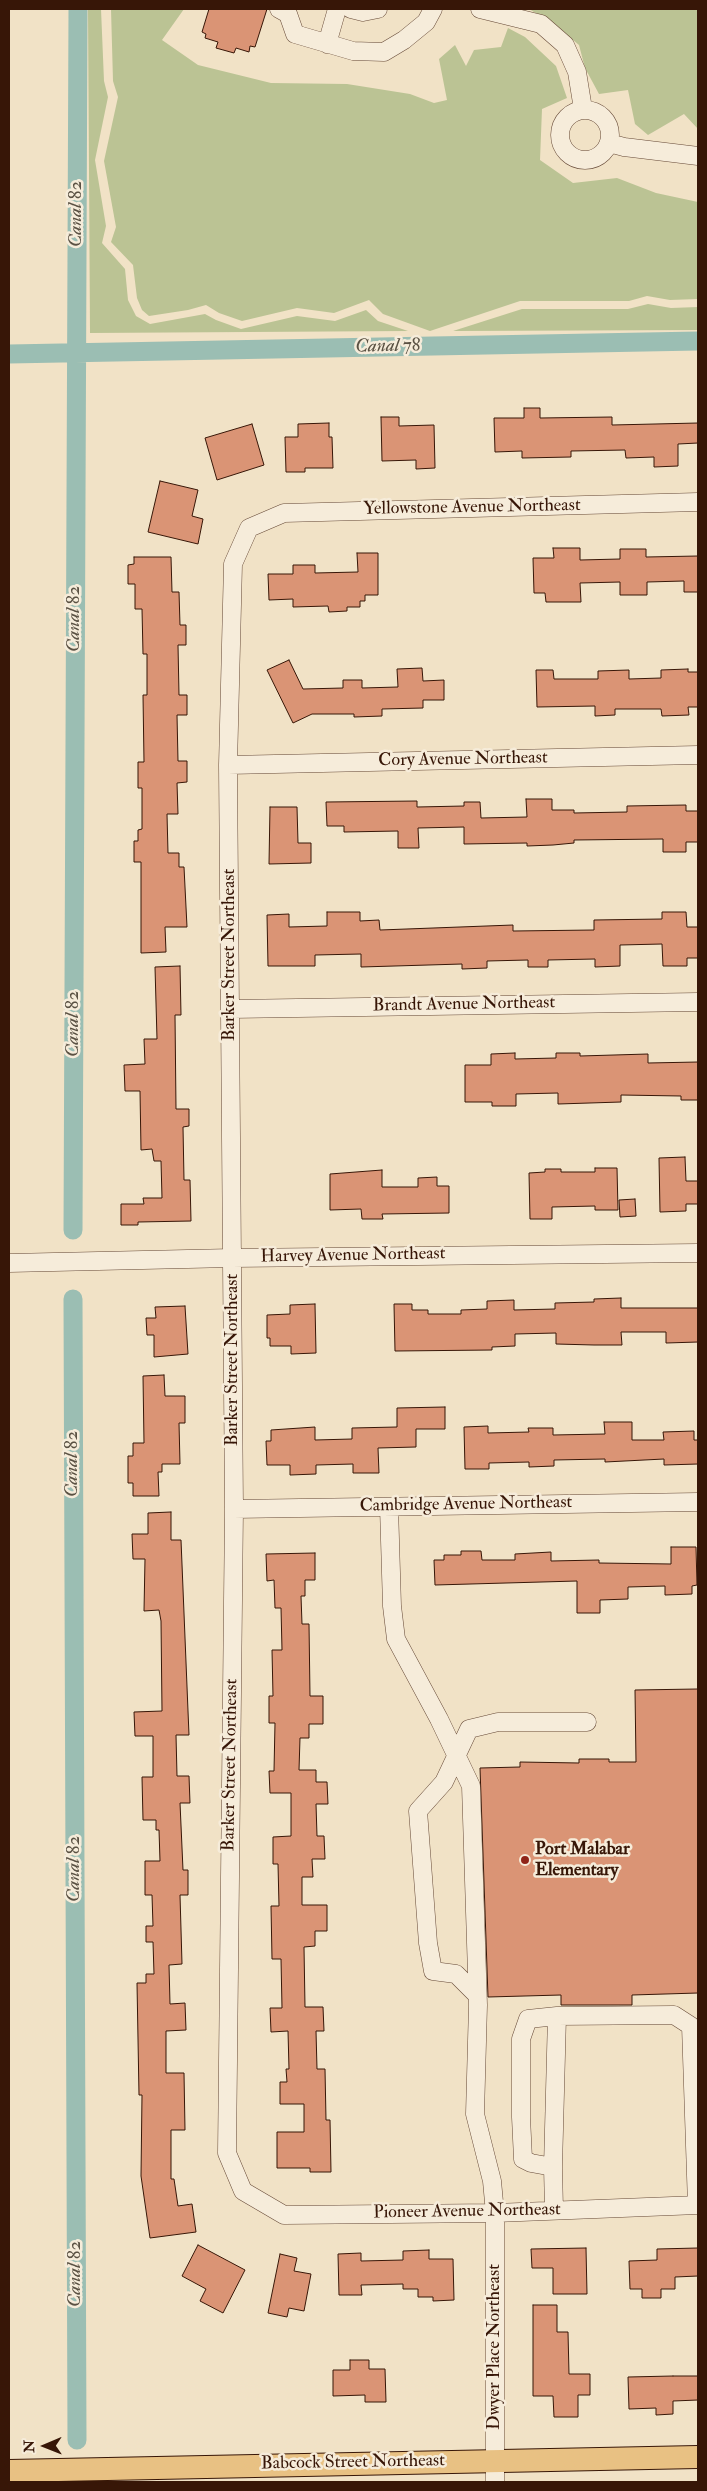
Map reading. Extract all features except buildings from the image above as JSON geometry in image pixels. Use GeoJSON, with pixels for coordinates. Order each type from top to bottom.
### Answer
{"type":"FeatureCollection","features":[{"type":"Feature","properties":{"kind":"main road","name":"Babcock Street Northeast"},"geometry":{"type":"LineString","coordinates":[[9,2471],[495,2471],[698,2457]]}},
{"type":"Feature","properties":{"kind":"street"},"geometry":{"type":"LineString","coordinates":[[279,9],[288,14],[295,34],[353,51],[384,52],[404,40],[426,22],[433,9]]}},
{"type":"Feature","properties":{"kind":"street"},"geometry":{"type":"LineString","coordinates":[[327,44],[337,9]]}},
{"type":"Feature","properties":{"kind":"street"},"geometry":{"type":"LineString","coordinates":[[352,9],[363,12],[378,9]]}},
{"type":"Feature","properties":{"kind":"street"},"geometry":{"type":"LineString","coordinates":[[480,9],[541,24],[565,45],[577,72],[583,109]]}},
{"type":"Feature","properties":{"kind":"street"},"geometry":{"type":"LineString","coordinates":[[583,109],[592,110],[605,119],[609,127],[609,144],[598,156],[582,160],[574,158],[562,146],[560,130],[563,122],[575,111],[583,109]]}},
{"type":"Feature","properties":{"kind":"street"},"geometry":{"type":"LineString","coordinates":[[609,144],[624,148],[698,156]]}},
{"type":"Feature","properties":{"kind":"street","name":"Yellowstone Avenue Northeast"},"geometry":{"type":"LineString","coordinates":[[248,528],[284,512],[698,502]]}},
{"type":"Feature","properties":{"kind":"street","name":"Barker Street Northeast"},"geometry":{"type":"LineString","coordinates":[[243,2191],[227,2153],[234,1509],[228,765],[233,564],[248,528]]}},
{"type":"Feature","properties":{"kind":"street","name":"Cory Avenue Northeast"},"geometry":{"type":"LineString","coordinates":[[228,765],[698,755]]}},
{"type":"Feature","properties":{"kind":"street","name":"Brandt Avenue Northeast"},"geometry":{"type":"LineString","coordinates":[[230,1009],[698,1002]]}},
{"type":"Feature","properties":{"kind":"street","name":"Harvey Avenue Northeast"},"geometry":{"type":"LineString","coordinates":[[9,1262],[698,1253]]}},
{"type":"Feature","properties":{"kind":"street","name":"Cambridge Avenue Northeast"},"geometry":{"type":"LineString","coordinates":[[234,1509],[698,1502]]}},
{"type":"Feature","properties":{"kind":"street","name":"Dwyer Place Northeast"},"geometry":{"type":"LineString","coordinates":[[389,1507],[392,1606],[396,1639],[440,1719],[471,1786],[477,1995],[475,2114],[492,2181],[495,2212],[495,2471]]}},
{"type":"Feature","properties":{"kind":"street"},"geometry":{"type":"LineString","coordinates":[[477,1995],[456,1974],[433,1971],[428,1943],[418,1811],[444,1782],[469,1729],[498,1722],[587,1722]]}},
{"type":"Feature","properties":{"kind":"street"},"geometry":{"type":"LineString","coordinates":[[552,2167],[531,2163],[523,2159],[521,2039],[528,2019],[557,2016],[674,2015],[691,2026],[698,2205]]}},
{"type":"Feature","properties":{"kind":"street"},"geometry":{"type":"LineString","coordinates":[[554,2210],[552,2167],[557,2016]]}},
{"type":"Feature","properties":{"kind":"street","name":"Pioneer Avenue Northeast"},"geometry":{"type":"LineString","coordinates":[[243,2191],[284,2215],[495,2212],[698,2205]]}},
{"type":"Feature","properties":{"kind":"green space"},"geometry":{"type":"Polygon","coordinates":[[[88,9],[101,9],[104,81],[108,97],[95,160],[106,226],[102,243],[125,269],[128,300],[136,316],[150,324],[205,314],[241,329],[297,316],[335,321],[366,310],[378,321],[408,331],[90,333],[88,9]]]}},
{"type":"Feature","properties":{"kind":"green space"},"geometry":{"type":"Polygon","coordinates":[[[111,9],[184,9],[162,40],[198,65],[271,83],[347,84],[410,94],[434,103],[447,100],[439,59],[455,45],[466,66],[474,50],[501,47],[508,28],[525,37],[556,66],[567,98],[542,109],[540,160],[573,183],[617,178],[656,193],[698,202],[698,299],[670,300],[647,296],[629,301],[520,301],[430,331],[383,314],[369,300],[334,313],[297,308],[242,321],[219,313],[206,305],[149,316],[142,310],[137,298],[133,265],[111,242],[116,227],[104,161],[118,97],[113,81],[111,9]]]}},
{"type":"Feature","properties":{"kind":"green space"},"geometry":{"type":"Polygon","coordinates":[[[529,9],[698,9],[698,129],[684,114],[648,135],[635,124],[628,90],[599,94],[585,68],[579,45],[554,24],[529,9]]]}},
{"type":"Feature","properties":{"kind":"green space"},"geometry":{"type":"Polygon","coordinates":[[[648,304],[671,308],[698,307],[698,330],[453,331],[522,309],[628,309],[648,304]]]}},
{"type":"Feature","properties":{"kind":"waterway","name":"Canal 82"},"geometry":{"type":"LineString","coordinates":[[73,1230],[78,9]]}},
{"type":"Feature","properties":{"kind":"waterway","name":"Canal 78"},"geometry":{"type":"LineString","coordinates":[[9,354],[698,341]]}},
{"type":"Feature","properties":{"kind":"waterway","name":"Canal 82"},"geometry":{"type":"LineString","coordinates":[[73,1299],[77,2440]]}},
{"type":"Feature","properties":{"kind":"place","name":"Port Malabar Elementary"},"geometry":{"type":"Point","coordinates":[525,1860]}}]}
